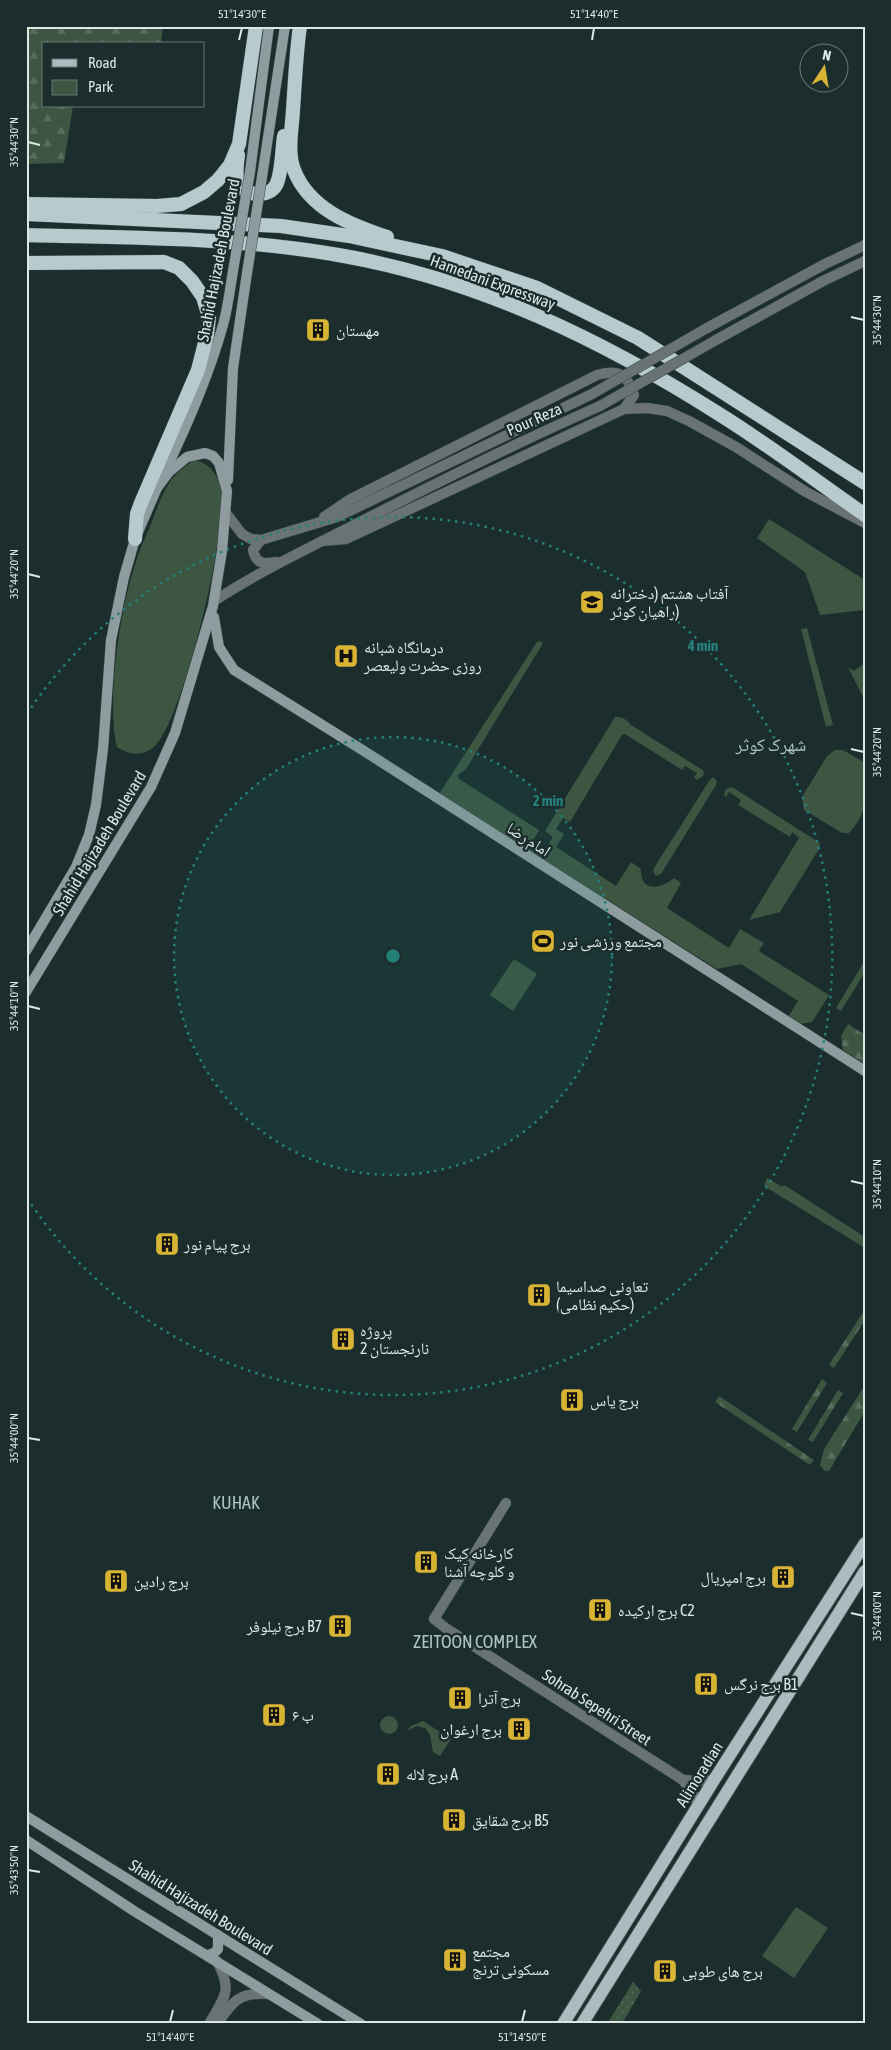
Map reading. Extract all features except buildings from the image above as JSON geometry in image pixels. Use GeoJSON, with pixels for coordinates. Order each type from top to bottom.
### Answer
{"type":"FeatureCollection","features":[{"type":"Feature","properties":{"kind":"highway"},"geometry":{"type":"LineString","coordinates":[[256,26],[236,170],[240,186],[247,192],[255,194],[271,191],[277,184],[300,26]]}},
{"type":"Feature","properties":{"kind":"highway"},"geometry":{"type":"LineString","coordinates":[[297,46],[291,148],[294,170],[302,185],[317,202],[334,214],[357,226],[442,256]]}},
{"type":"Feature","properties":{"kind":"highway"},"geometry":{"type":"LineString","coordinates":[[26,204],[125,207],[181,204],[204,192],[218,180],[230,165],[239,144]]}},
{"type":"Feature","properties":{"kind":"highway","name":"Hamedani Expressway"},"geometry":{"type":"LineString","coordinates":[[26,214],[281,226],[349,236],[442,256],[537,288],[638,338],[865,483]]}},
{"type":"Feature","properties":{"kind":"highway","name":"Hamedani Expressway"},"geometry":{"type":"LineString","coordinates":[[26,235],[150,238],[276,245],[346,256],[431,276],[480,292],[550,320],[628,359],[720,414],[865,515]]}},
{"type":"Feature","properties":{"kind":"highway"},"geometry":{"type":"LineString","coordinates":[[26,262],[164,262],[179,268],[192,281],[203,297],[209,317],[204,353],[141,503],[137,514],[135,539]]}},
{"type":"Feature","properties":{"kind":"main road","name":"Shahid Hajizadeh Boulevard"},"geometry":{"type":"LineString","coordinates":[[26,951],[71,875],[89,835],[97,796],[103,749],[111,640],[124,577],[135,539],[180,439],[212,361],[224,322],[250,172],[269,26]]}},
{"type":"Feature","properties":{"kind":"main road","name":"Shahid Hajizadeh Boulevard"},"geometry":{"type":"LineString","coordinates":[[26,992],[151,787],[175,733],[214,604],[226,513],[233,368],[285,26]]}},
{"type":"Feature","properties":{"kind":"main road"},"geometry":{"type":"LineString","coordinates":[[157,488],[177,463],[187,457],[205,453],[213,456],[219,463],[227,491]]}},
{"type":"Feature","properties":{"kind":"main road","name":"امام رضا"},"geometry":{"type":"LineString","coordinates":[[214,604],[214,625],[219,648],[234,670],[364,751],[865,1072]]}},
{"type":"Feature","properties":{"kind":"main road","name":"Alimoradian"},"geometry":{"type":"LineString","coordinates":[[563,2024],[714,1780],[865,1543]]}},
{"type":"Feature","properties":{"kind":"main road","name":"Alimoradian"},"geometry":{"type":"LineString","coordinates":[[582,2024],[865,1571]]}},
{"type":"Feature","properties":{"kind":"main road","name":"Shahid Hajizadeh Boulevard"},"geometry":{"type":"LineString","coordinates":[[26,1816],[360,2024]]}},
{"type":"Feature","properties":{"kind":"main road"},"geometry":{"type":"LineString","coordinates":[[26,1840],[134,1911],[212,1957],[318,2024]]}},
{"type":"Feature","properties":{"kind":"main road"},"geometry":{"type":"LineString","coordinates":[[212,1957],[218,1949],[218,1934]]}},
{"type":"Feature","properties":{"kind":"street","name":"Pour Reza"},"geometry":{"type":"LineString","coordinates":[[261,540],[336,516],[592,394],[824,264],[865,245]]}},
{"type":"Feature","properties":{"kind":"street","name":"Pour Reza"},"geometry":{"type":"LineString","coordinates":[[214,604],[284,561],[516,443],[600,406],[823,280],[865,261]]}},
{"type":"Feature","properties":{"kind":"street"},"geometry":{"type":"LineString","coordinates":[[313,524],[349,500],[598,375],[608,372],[619,373],[630,383],[634,395],[624,409]]}},
{"type":"Feature","properties":{"kind":"street"},"geometry":{"type":"LineString","coordinates":[[322,541],[346,538],[624,409],[648,408],[667,411],[689,421],[736,447],[806,492],[865,523]]}},
{"type":"Feature","properties":{"kind":"street"},"geometry":{"type":"LineString","coordinates":[[226,513],[242,534],[251,539],[261,540]]}},
{"type":"Feature","properties":{"kind":"street"},"geometry":{"type":"LineString","coordinates":[[261,540],[253,550],[254,557],[259,562],[265,564],[284,561]]}},
{"type":"Feature","properties":{"kind":"street","name":"Sohrab Sepehri Street"},"geometry":{"type":"LineString","coordinates":[[506,1503],[434,1619],[683,1780],[694,1795],[698,1806]]}},
{"type":"Feature","properties":{"kind":"street"},"geometry":{"type":"LineString","coordinates":[[683,1780],[701,1782],[714,1780]]}},
{"type":"Feature","properties":{"kind":"street"},"geometry":{"type":"LineString","coordinates":[[209,2024],[224,1998],[226,1988],[225,1977],[212,1957]]}},
{"type":"Feature","properties":{"kind":"street"},"geometry":{"type":"LineString","coordinates":[[217,2024],[226,2010],[242,1996],[268,1994]]}},
{"type":"Feature","properties":{"kind":"green space"},"geometry":{"type":"Polygon","coordinates":[[[26,26],[163,26],[161,42],[42,42],[42,108],[73,108],[64,163],[26,164],[26,26]]]}},
{"type":"Feature","properties":{"kind":"green space"},"geometry":{"type":"Polygon","coordinates":[[[194,460],[204,463],[212,470],[218,479],[221,489],[218,542],[202,622],[179,699],[166,728],[155,746],[150,750],[136,754],[126,752],[117,747],[113,706],[116,656],[129,583],[138,554],[162,495],[173,477],[194,460]]]}},
{"type":"Feature","properties":{"kind":"green space"},"geometry":{"type":"Polygon","coordinates":[[[769,519],[865,580],[865,610],[820,615],[805,572],[757,538],[769,519]]]}},
{"type":"Feature","properties":{"kind":"green space"},"geometry":{"type":"Polygon","coordinates":[[[807,628],[833,725],[826,727],[801,629],[807,628]]]}},
{"type":"Feature","properties":{"kind":"green space"},"geometry":{"type":"Polygon","coordinates":[[[542,641],[542,645],[466,769],[458,775],[459,779],[539,830],[530,846],[543,854],[553,837],[545,831],[615,717],[624,719],[701,769],[704,772],[703,776],[697,780],[694,777],[697,773],[685,766],[682,770],[625,734],[622,735],[570,822],[563,818],[556,829],[564,834],[556,847],[616,886],[631,862],[641,869],[644,882],[652,887],[663,885],[674,878],[681,883],[667,908],[729,948],[740,929],[764,943],[759,951],[829,995],[812,1022],[799,1024],[788,1017],[798,1001],[741,964],[717,969],[439,794],[537,642],[542,641]]]}},
{"type":"Feature","properties":{"kind":"green space"},"geometry":{"type":"Polygon","coordinates":[[[865,663],[865,701],[848,667],[854,671],[865,663]]]}},
{"type":"Feature","properties":{"kind":"green space"},"geometry":{"type":"Polygon","coordinates":[[[835,750],[843,750],[865,763],[866,792],[864,808],[856,825],[849,833],[842,833],[804,810],[802,797],[827,756],[835,750]]]}},
{"type":"Feature","properties":{"kind":"green space"},"geometry":{"type":"Polygon","coordinates":[[[713,777],[717,781],[716,785],[661,874],[656,876],[653,871],[654,868],[713,777]]]}},
{"type":"Feature","properties":{"kind":"green space"},"geometry":{"type":"Polygon","coordinates":[[[732,787],[820,843],[819,849],[780,912],[749,920],[799,838],[792,832],[790,837],[738,805],[741,800],[729,792],[726,797],[724,795],[726,789],[732,787]]]}},
{"type":"Feature","properties":{"kind":"green space"},"geometry":{"type":"Polygon","coordinates":[[[514,959],[537,974],[513,1011],[490,995],[514,959]]]}},
{"type":"Feature","properties":{"kind":"green space"},"geometry":{"type":"Polygon","coordinates":[[[865,960],[865,972],[841,1011],[836,1008],[865,960]]]}},
{"type":"Feature","properties":{"kind":"green space"},"geometry":{"type":"Polygon","coordinates":[[[848,1024],[865,1035],[865,1064],[843,1050],[841,1036],[848,1024]]]}},
{"type":"Feature","properties":{"kind":"green space"},"geometry":{"type":"Polygon","coordinates":[[[767,1178],[781,1186],[786,1186],[865,1237],[865,1248],[764,1186],[767,1178]]]}},
{"type":"Feature","properties":{"kind":"green space"},"geometry":{"type":"Polygon","coordinates":[[[865,1309],[865,1320],[834,1368],[829,1365],[865,1309]]]}},
{"type":"Feature","properties":{"kind":"green space"},"geometry":{"type":"Polygon","coordinates":[[[822,1379],[827,1383],[797,1432],[792,1429],[822,1379]]]}},
{"type":"Feature","properties":{"kind":"green space"},"geometry":{"type":"Polygon","coordinates":[[[865,1385],[865,1411],[829,1471],[825,1471],[820,1465],[824,1449],[865,1385]]]}},
{"type":"Feature","properties":{"kind":"green space"},"geometry":{"type":"Polygon","coordinates":[[[838,1390],[843,1393],[813,1442],[808,1440],[838,1390]]]}},
{"type":"Feature","properties":{"kind":"green space"},"geometry":{"type":"Polygon","coordinates":[[[719,1396],[814,1460],[810,1465],[715,1402],[719,1396]]]}},
{"type":"Feature","properties":{"kind":"green space"},"geometry":{"type":"Polygon","coordinates":[[[385,1716],[393,1716],[398,1721],[396,1732],[385,1734],[380,1729],[380,1721],[385,1716]]]}},
{"type":"Feature","properties":{"kind":"green space"},"geometry":{"type":"Polygon","coordinates":[[[423,1721],[451,1739],[440,1756],[433,1752],[430,1735],[425,1728],[417,1726],[407,1731],[411,1726],[423,1721]]]}},
{"type":"Feature","properties":{"kind":"green space"},"geometry":{"type":"Polygon","coordinates":[[[796,1907],[828,1928],[794,1978],[762,1956],[796,1907]]]}},
{"type":"Feature","properties":{"kind":"green space"},"geometry":{"type":"Polygon","coordinates":[[[633,1982],[641,1991],[622,2024],[607,2024],[633,1982]]]}},
{"type":"Feature","properties":{"kind":"place","name":"مهستان"},"geometry":{"type":"Point","coordinates":[318,330]}},
{"type":"Feature","properties":{"kind":"place","name":"آفتاب هشتم (دخترانه راهیان کوثر)"},"geometry":{"type":"Point","coordinates":[592,602]}},
{"type":"Feature","properties":{"kind":"place","name":"درمانگاه شبانه روزی حضرت ولیعصر"},"geometry":{"type":"Point","coordinates":[346,656]}},
{"type":"Feature","properties":{"kind":"place","name":"مجتمع ورزشی نور"},"geometry":{"type":"Point","coordinates":[543,941]}},
{"type":"Feature","properties":{"kind":"place","name":"برج پیام نور"},"geometry":{"type":"Point","coordinates":[167,1244]}},
{"type":"Feature","properties":{"kind":"place","name":"تعاونی صداسیما (حکیم نظامی)"},"geometry":{"type":"Point","coordinates":[539,1295]}},
{"type":"Feature","properties":{"kind":"place","name":"پروژه نارنجستان 2"},"geometry":{"type":"Point","coordinates":[343,1339]}},
{"type":"Feature","properties":{"kind":"place","name":"برج یاس"},"geometry":{"type":"Point","coordinates":[572,1400]}},
{"type":"Feature","properties":{"kind":"place","name":"کارخانه کیک و کلوچه آشنا"},"geometry":{"type":"Point","coordinates":[426,1562]}},
{"type":"Feature","properties":{"kind":"place","name":"برج امپریال"},"geometry":{"type":"Point","coordinates":[783,1577]}},
{"type":"Feature","properties":{"kind":"place","name":"برج رادین"},"geometry":{"type":"Point","coordinates":[116,1581]}},
{"type":"Feature","properties":{"kind":"place","name":"برج ارکیده C2"},"geometry":{"type":"Point","coordinates":[600,1610]}},
{"type":"Feature","properties":{"kind":"place","name":"برج نیلوفر B7"},"geometry":{"type":"Point","coordinates":[340,1626]}},
{"type":"Feature","properties":{"kind":"place","name":"برج نرگس B1"},"geometry":{"type":"Point","coordinates":[706,1684]}},
{"type":"Feature","properties":{"kind":"place","name":"برج آترا"},"geometry":{"type":"Point","coordinates":[460,1698]}},
{"type":"Feature","properties":{"kind":"place","name":"ب ۶"},"geometry":{"type":"Point","coordinates":[274,1715]}},
{"type":"Feature","properties":{"kind":"place","name":"برج ارغوان"},"geometry":{"type":"Point","coordinates":[519,1729]}},
{"type":"Feature","properties":{"kind":"place","name":"برج لاله A"},"geometry":{"type":"Point","coordinates":[388,1774]}},
{"type":"Feature","properties":{"kind":"place","name":"برج شقایق B5"},"geometry":{"type":"Point","coordinates":[454,1820]}},
{"type":"Feature","properties":{"kind":"place","name":"مجتمع مسکونی ترنج"},"geometry":{"type":"Point","coordinates":[455,1960]}},
{"type":"Feature","properties":{"kind":"place","name":"برج های طوبی"},"geometry":{"type":"Point","coordinates":[665,1971]}},
{"type":"Feature","properties":{"kind":"district","name":"شهرک کوثر"},"geometry":{"type":"Point","coordinates":[771,744]}},
{"type":"Feature","properties":{"kind":"district","name":"KUHAK"},"geometry":{"type":"Point","coordinates":[236,1502]}},
{"type":"Feature","properties":{"kind":"district","name":"ZEITOON COMPLEX"},"geometry":{"type":"Point","coordinates":[475,1641]}}]}
